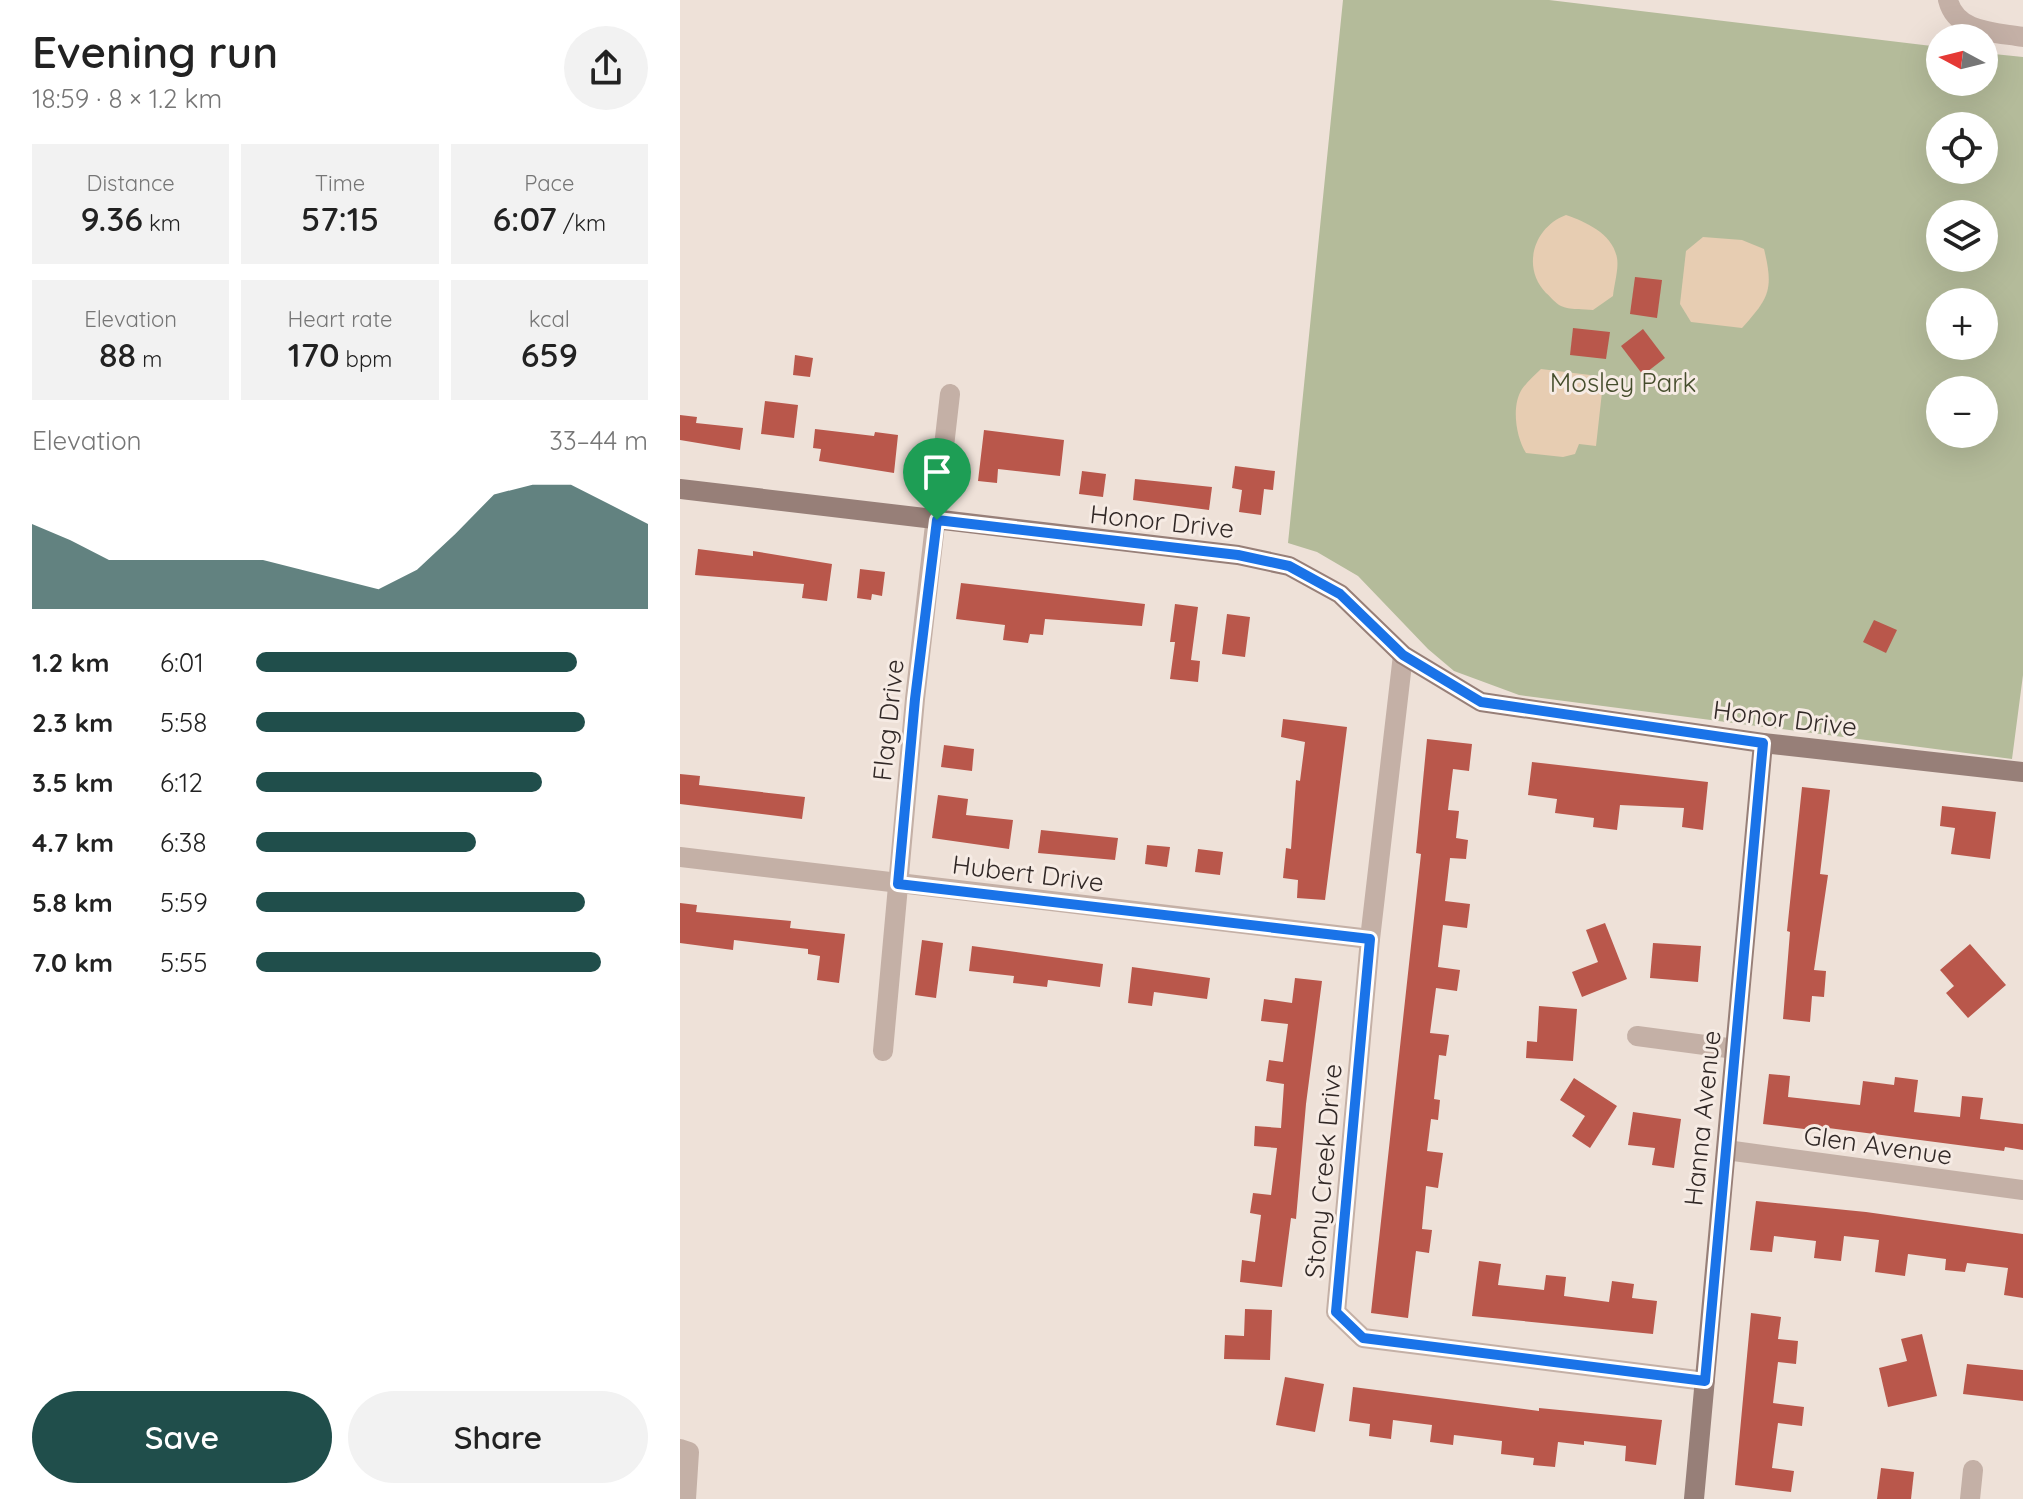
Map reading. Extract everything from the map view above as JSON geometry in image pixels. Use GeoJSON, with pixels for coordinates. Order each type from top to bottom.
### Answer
{"type":"FeatureCollection","features":[{"type":"Feature","properties":{"kind":"street"},"geometry":{"type":"LineString","coordinates":[[1948,0],[1950,10],[1966,26],[2023,37]]}},
{"type":"Feature","properties":{"kind":"street","name":"Flag Drive"},"geometry":{"type":"LineString","coordinates":[[883,1051],[915,699],[950,394]]}},
{"type":"Feature","properties":{"kind":"street","name":"Honor Drive"},"geometry":{"type":"LineString","coordinates":[[680,489],[1238,555],[1289,566],[1340,594],[1403,655],[1481,702],[1763,743],[2023,772]]}},
{"type":"Feature","properties":{"kind":"street","name":"Stony Creek Drive"},"geometry":{"type":"LineString","coordinates":[[1403,655],[1370,939],[1336,1312],[1363,1338],[1705,1381]]}},
{"type":"Feature","properties":{"kind":"street","name":"Hanna Avenue"},"geometry":{"type":"LineString","coordinates":[[1694,1499],[1763,743]]}},
{"type":"Feature","properties":{"kind":"street","name":"Hubert Drive"},"geometry":{"type":"LineString","coordinates":[[680,857],[1370,939]]}},
{"type":"Feature","properties":{"kind":"street"},"geometry":{"type":"LineString","coordinates":[[1637,1036],[1735,1049]]}},
{"type":"Feature","properties":{"kind":"street","name":"Glen Avenue"},"geometry":{"type":"LineString","coordinates":[[1726,1150],[2023,1190]]}},
{"type":"Feature","properties":{"kind":"street"},"geometry":{"type":"LineString","coordinates":[[680,1449],[689,1452],[686,1499]]}},
{"type":"Feature","properties":{"kind":"street"},"geometry":{"type":"LineString","coordinates":[[1970,1499],[1973,1470]]}},
{"type":"Feature","properties":{"kind":"green space","name":"Mosley Park"},"geometry":{"type":"Polygon","coordinates":[[[1343,0],[1549,0],[1926,45],[1926,96],[1998,96],[1998,54],[2023,57],[2023,675],[2012,759],[1519,695],[1454,671],[1428,649],[1358,576],[1317,552],[1288,543],[1343,0]]]}},
{"type":"Feature","properties":{"kind":"sand"},"geometry":{"type":"Polygon","coordinates":[[[1566,215],[1590,225],[1604,236],[1617,258],[1613,296],[1593,310],[1559,305],[1538,283],[1534,272],[1533,260],[1539,238],[1555,221],[1566,215]]]}},
{"type":"Feature","properties":{"kind":"sand"},"geometry":{"type":"Polygon","coordinates":[[[1703,237],[1742,240],[1764,249],[1769,274],[1767,293],[1742,328],[1691,322],[1680,304],[1686,251],[1703,237]]]}},
{"type":"Feature","properties":{"kind":"sand"},"geometry":{"type":"Polygon","coordinates":[[[1541,369],[1590,375],[1602,392],[1596,446],[1579,444],[1575,454],[1563,457],[1526,453],[1517,430],[1517,404],[1522,389],[1541,369]]]}},
{"type":"Feature","properties":{"kind":"building"},"geometry":{"type":"Polygon","coordinates":[[[1635,277],[1662,280],[1657,318],[1630,314],[1635,277]]]}},
{"type":"Feature","properties":{"kind":"building"},"geometry":{"type":"Polygon","coordinates":[[[1573,328],[1610,332],[1606,359],[1570,355],[1573,328]]]}},
{"type":"Feature","properties":{"kind":"building"},"geometry":{"type":"Polygon","coordinates":[[[1643,329],[1665,358],[1643,375],[1621,346],[1643,329]]]}},
{"type":"Feature","properties":{"kind":"building"},"geometry":{"type":"Polygon","coordinates":[[[795,355],[813,358],[810,377],[793,375],[795,355]]]}},
{"type":"Feature","properties":{"kind":"building"},"geometry":{"type":"Polygon","coordinates":[[[765,401],[798,405],[794,438],[761,434],[765,401]]]}},
{"type":"Feature","properties":{"kind":"building"},"geometry":{"type":"Polygon","coordinates":[[[680,415],[697,417],[696,423],[743,428],[740,450],[680,440],[680,415]]]}},
{"type":"Feature","properties":{"kind":"building"},"geometry":{"type":"Polygon","coordinates":[[[815,429],[874,436],[875,432],[898,435],[894,473],[819,461],[821,449],[813,448],[815,429]]]}},
{"type":"Feature","properties":{"kind":"building"},"geometry":{"type":"Polygon","coordinates":[[[984,430],[1064,440],[1060,476],[998,469],[997,483],[978,481],[984,430]]]}},
{"type":"Feature","properties":{"kind":"building"},"geometry":{"type":"Polygon","coordinates":[[[1235,466],[1275,471],[1273,490],[1264,489],[1261,515],[1239,512],[1242,490],[1232,488],[1235,466]]]}},
{"type":"Feature","properties":{"kind":"building"},"geometry":{"type":"Polygon","coordinates":[[[1082,471],[1106,474],[1103,497],[1079,494],[1082,471]]]}},
{"type":"Feature","properties":{"kind":"building"},"geometry":{"type":"Polygon","coordinates":[[[1135,479],[1212,487],[1209,510],[1133,500],[1135,479]]]}},
{"type":"Feature","properties":{"kind":"building"},"geometry":{"type":"Polygon","coordinates":[[[698,549],[753,556],[753,551],[832,564],[827,601],[802,598],[804,584],[695,575],[698,549]]]}},
{"type":"Feature","properties":{"kind":"building"},"geometry":{"type":"Polygon","coordinates":[[[860,569],[885,572],[882,596],[872,594],[871,600],[857,598],[860,569]]]}},
{"type":"Feature","properties":{"kind":"building"},"geometry":{"type":"Polygon","coordinates":[[[961,583],[1145,604],[1142,626],[1045,619],[1043,635],[1030,634],[1028,643],[1003,640],[1005,625],[956,619],[961,583]]]}},
{"type":"Feature","properties":{"kind":"building"},"geometry":{"type":"Polygon","coordinates":[[[1175,604],[1198,607],[1191,660],[1200,661],[1198,682],[1170,679],[1175,642],[1170,642],[1175,604]]]}},
{"type":"Feature","properties":{"kind":"building"},"geometry":{"type":"Polygon","coordinates":[[[1227,614],[1250,617],[1245,657],[1222,654],[1227,614]]]}},
{"type":"Feature","properties":{"kind":"building"},"geometry":{"type":"Polygon","coordinates":[[[1874,620],[1897,630],[1886,653],[1863,642],[1874,620]]]}},
{"type":"Feature","properties":{"kind":"building"},"geometry":{"type":"Polygon","coordinates":[[[1283,719],[1347,727],[1325,900],[1297,898],[1298,880],[1283,878],[1286,848],[1291,849],[1296,780],[1300,781],[1305,742],[1281,737],[1283,719]]]}},
{"type":"Feature","properties":{"kind":"building"},"geometry":{"type":"Polygon","coordinates":[[[1427,739],[1472,744],[1469,771],[1453,769],[1448,810],[1459,811],[1456,838],[1468,840],[1466,859],[1450,858],[1445,901],[1470,904],[1467,928],[1443,925],[1438,967],[1460,970],[1457,991],[1436,988],[1430,1033],[1449,1035],[1446,1056],[1439,1055],[1434,1099],[1440,1100],[1438,1120],[1431,1119],[1427,1151],[1443,1153],[1438,1188],[1426,1186],[1422,1229],[1432,1230],[1429,1253],[1416,1251],[1408,1318],[1371,1313],[1421,854],[1416,853],[1427,739]]]}},
{"type":"Feature","properties":{"kind":"building"},"geometry":{"type":"Polygon","coordinates":[[[944,745],[974,749],[972,771],[941,767],[944,745]]]}},
{"type":"Feature","properties":{"kind":"building"},"geometry":{"type":"Polygon","coordinates":[[[1532,762],[1708,782],[1703,830],[1682,827],[1684,808],[1620,805],[1617,830],[1593,827],[1594,818],[1555,813],[1557,799],[1528,795],[1532,762]]]}},
{"type":"Feature","properties":{"kind":"building"},"geometry":{"type":"Polygon","coordinates":[[[680,774],[700,776],[699,785],[805,797],[802,819],[680,804],[680,774]]]}},
{"type":"Feature","properties":{"kind":"building"},"geometry":{"type":"Polygon","coordinates":[[[1802,787],[1830,790],[1820,874],[1828,875],[1814,970],[1826,971],[1824,997],[1812,996],[1810,1022],[1783,1019],[1790,932],[1787,931],[1802,787]]]}},
{"type":"Feature","properties":{"kind":"building"},"geometry":{"type":"Polygon","coordinates":[[[938,795],[968,799],[966,815],[1013,820],[1009,849],[932,838],[938,795]]]}},
{"type":"Feature","properties":{"kind":"building"},"geometry":{"type":"Polygon","coordinates":[[[1942,806],[1996,812],[1990,859],[1951,854],[1955,828],[1940,826],[1942,806]]]}},
{"type":"Feature","properties":{"kind":"building"},"geometry":{"type":"Polygon","coordinates":[[[1041,830],[1118,838],[1115,860],[1038,853],[1041,830]]]}},
{"type":"Feature","properties":{"kind":"building"},"geometry":{"type":"Polygon","coordinates":[[[1147,845],[1170,847],[1167,867],[1145,864],[1147,845]]]}},
{"type":"Feature","properties":{"kind":"building"},"geometry":{"type":"Polygon","coordinates":[[[1198,849],[1223,852],[1220,875],[1195,872],[1198,849]]]}},
{"type":"Feature","properties":{"kind":"building"},"geometry":{"type":"Polygon","coordinates":[[[680,903],[697,905],[696,912],[791,921],[790,928],[845,934],[839,983],[817,980],[820,956],[808,954],[808,949],[734,940],[733,950],[680,943],[680,903]]]}},
{"type":"Feature","properties":{"kind":"building"},"geometry":{"type":"Polygon","coordinates":[[[1605,923],[1627,979],[1582,997],[1572,972],[1598,962],[1586,930],[1605,923]]]}},
{"type":"Feature","properties":{"kind":"building"},"geometry":{"type":"Polygon","coordinates":[[[922,940],[943,943],[936,998],[915,995],[922,940]]]}},
{"type":"Feature","properties":{"kind":"building"},"geometry":{"type":"Polygon","coordinates":[[[1653,943],[1701,946],[1698,982],[1650,978],[1653,943]]]}},
{"type":"Feature","properties":{"kind":"building"},"geometry":{"type":"Polygon","coordinates":[[[1970,944],[2006,985],[1968,1018],[1946,993],[1954,986],[1940,970],[1970,944]]]}},
{"type":"Feature","properties":{"kind":"building"},"geometry":{"type":"Polygon","coordinates":[[[972,946],[1103,964],[1100,987],[1048,980],[1047,987],[1013,983],[1014,976],[969,971],[972,946]]]}},
{"type":"Feature","properties":{"kind":"building"},"geometry":{"type":"Polygon","coordinates":[[[1132,967],[1210,978],[1207,999],[1154,992],[1152,1006],[1128,1003],[1132,967]]]}},
{"type":"Feature","properties":{"kind":"building"},"geometry":{"type":"Polygon","coordinates":[[[1295,978],[1322,981],[1306,1104],[1296,1219],[1291,1218],[1282,1287],[1240,1282],[1242,1260],[1255,1262],[1261,1215],[1250,1213],[1253,1193],[1271,1195],[1277,1148],[1254,1146],[1255,1126],[1281,1128],[1284,1084],[1266,1081],[1269,1060],[1283,1062],[1288,1024],[1261,1021],[1264,999],[1292,1003],[1295,978]]]}},
{"type":"Feature","properties":{"kind":"building"},"geometry":{"type":"Polygon","coordinates":[[[1539,1006],[1577,1009],[1573,1061],[1526,1058],[1527,1041],[1537,1042],[1539,1006]]]}},
{"type":"Feature","properties":{"kind":"building"},"geometry":{"type":"Polygon","coordinates":[[[1769,1074],[1790,1076],[1788,1097],[1860,1105],[1863,1081],[1894,1085],[1895,1077],[1918,1080],[1914,1112],[1960,1117],[1962,1096],[1983,1098],[1980,1119],[2023,1124],[2023,1150],[2005,1147],[2004,1151],[1813,1126],[1812,1130],[1763,1124],[1769,1074]]]}},
{"type":"Feature","properties":{"kind":"building"},"geometry":{"type":"Polygon","coordinates":[[[1574,1078],[1617,1106],[1590,1148],[1572,1136],[1585,1116],[1560,1100],[1574,1078]]]}},
{"type":"Feature","properties":{"kind":"building"},"geometry":{"type":"Polygon","coordinates":[[[1633,1112],[1681,1119],[1674,1168],[1652,1165],[1655,1148],[1628,1145],[1633,1112]]]}},
{"type":"Feature","properties":{"kind":"building"},"geometry":{"type":"Polygon","coordinates":[[[1756,1201],[1866,1212],[2023,1234],[2023,1298],[2004,1295],[2008,1268],[1967,1263],[1965,1272],[1945,1270],[1946,1259],[1908,1254],[1905,1276],[1875,1272],[1879,1240],[1844,1236],[1841,1261],[1814,1258],[1816,1241],[1774,1236],[1772,1252],[1750,1250],[1756,1201]]]}},
{"type":"Feature","properties":{"kind":"building"},"geometry":{"type":"Polygon","coordinates":[[[1479,1261],[1501,1264],[1498,1285],[1544,1290],[1546,1275],[1566,1277],[1564,1296],[1609,1302],[1612,1281],[1634,1284],[1632,1298],[1657,1301],[1653,1334],[1472,1316],[1479,1261]]]}},
{"type":"Feature","properties":{"kind":"building"},"geometry":{"type":"Polygon","coordinates":[[[1245,1309],[1272,1310],[1270,1360],[1224,1359],[1225,1335],[1244,1336],[1245,1309]]]}},
{"type":"Feature","properties":{"kind":"building"},"geometry":{"type":"Polygon","coordinates":[[[1751,1313],[1781,1317],[1778,1339],[1798,1341],[1796,1364],[1778,1362],[1773,1403],[1804,1407],[1802,1426],[1778,1423],[1772,1468],[1794,1471],[1791,1492],[1735,1485],[1751,1313]]]}},
{"type":"Feature","properties":{"kind":"building"},"geometry":{"type":"Polygon","coordinates":[[[1922,1334],[1937,1396],[1888,1407],[1879,1368],[1907,1361],[1901,1339],[1922,1334]]]}},
{"type":"Feature","properties":{"kind":"building"},"geometry":{"type":"Polygon","coordinates":[[[1967,1364],[2023,1370],[2023,1401],[1963,1394],[1967,1364]]]}},
{"type":"Feature","properties":{"kind":"building"},"geometry":{"type":"Polygon","coordinates":[[[1285,1377],[1324,1384],[1315,1432],[1276,1425],[1285,1377]]]}},
{"type":"Feature","properties":{"kind":"building"},"geometry":{"type":"Polygon","coordinates":[[[1353,1387],[1539,1411],[1539,1408],[1662,1420],[1656,1465],[1625,1461],[1626,1446],[1584,1441],[1584,1445],[1558,1442],[1555,1467],[1533,1465],[1534,1458],[1501,1454],[1502,1441],[1454,1435],[1453,1445],[1430,1442],[1432,1425],[1393,1420],[1391,1439],[1369,1436],[1370,1424],[1349,1421],[1353,1387]]]}},
{"type":"Feature","properties":{"kind":"building"},"geometry":{"type":"Polygon","coordinates":[[[1881,1468],[1914,1472],[1911,1499],[1877,1499],[1881,1468]]]}},
{"type":"Feature","properties":{"kind":"route"},"geometry":{"type":"LineString","coordinates":[[937,520],[1238,555],[1289,566],[1340,594],[1403,655],[1481,702],[1763,743],[1705,1381],[1363,1338],[1344,1323],[1336,1312],[1370,939],[898,884],[915,699],[937,520]]}}]}
